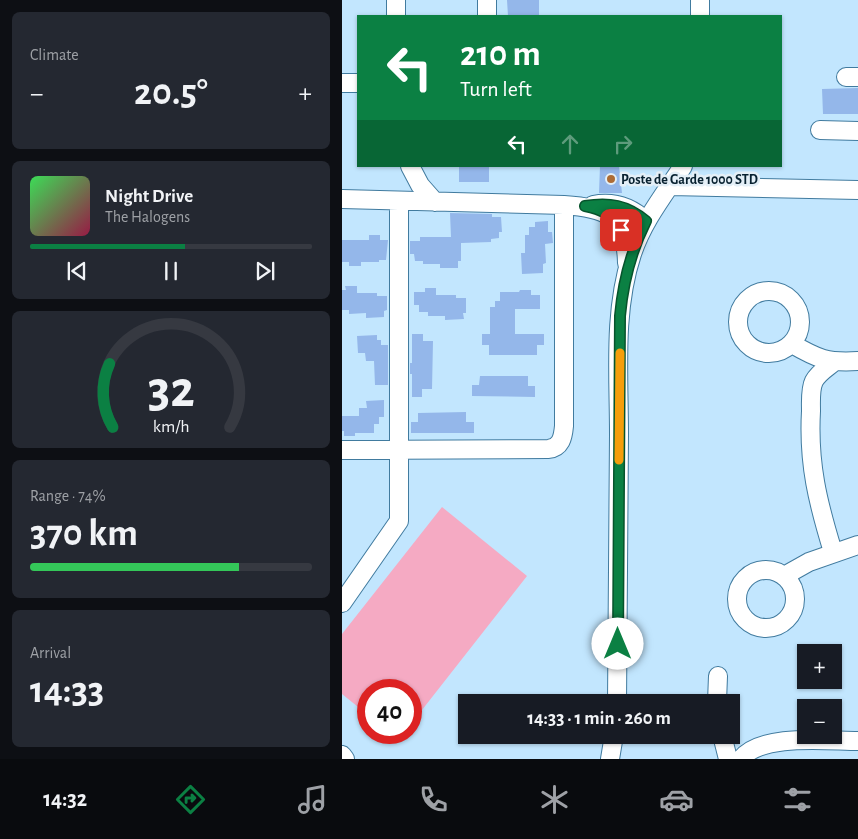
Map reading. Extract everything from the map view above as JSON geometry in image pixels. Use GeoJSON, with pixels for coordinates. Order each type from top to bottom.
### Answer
{"type":"FeatureCollection","features":[{"type":"Feature","properties":{"kind":"street"},"geometry":{"type":"LineString","coordinates":[[396,0],[396,15]]}},
{"type":"Feature","properties":{"kind":"street"},"geometry":{"type":"LineString","coordinates":[[486,0],[487,15]]}},
{"type":"Feature","properties":{"kind":"street"},"geometry":{"type":"LineString","coordinates":[[700,0],[700,15]]}},
{"type":"Feature","properties":{"kind":"street"},"geometry":{"type":"LineString","coordinates":[[342,83],[357,83]]}},
{"type":"Feature","properties":{"kind":"street"},"geometry":{"type":"LineString","coordinates":[[820,130],[858,131]]}},
{"type":"Feature","properties":{"kind":"street"},"geometry":{"type":"LineString","coordinates":[[411,167],[420,184],[435,202]]}},
{"type":"Feature","properties":{"kind":"street"},"geometry":{"type":"LineString","coordinates":[[618,694],[621,302],[627,271],[638,237],[646,221],[682,167]]}},
{"type":"Feature","properties":{"kind":"street"},"geometry":{"type":"LineString","coordinates":[[670,186],[858,190]]}},
{"type":"Feature","properties":{"kind":"street"},"geometry":{"type":"LineString","coordinates":[[342,200],[585,206],[597,209],[615,220],[621,230],[625,244],[627,271]]}},
{"type":"Feature","properties":{"kind":"street"},"geometry":{"type":"LineString","coordinates":[[342,603],[399,521],[399,201]]}},
{"type":"Feature","properties":{"kind":"street"},"geometry":{"type":"LineString","coordinates":[[585,206],[601,203],[617,205],[635,211],[646,221]]}},
{"type":"Feature","properties":{"kind":"street"},"geometry":{"type":"LineString","coordinates":[[342,450],[552,449],[560,443],[563,437],[564,426],[564,205]]}},
{"type":"Feature","properties":{"kind":"street"},"geometry":{"type":"LineString","coordinates":[[792,344],[808,353],[834,362],[858,361]]}},
{"type":"Feature","properties":{"kind":"street"},"geometry":{"type":"LineString","coordinates":[[833,552],[815,492],[810,418],[814,381],[821,372],[834,362]]}},
{"type":"Feature","properties":{"kind":"street"},"geometry":{"type":"LineString","coordinates":[[784,576],[809,562],[833,552],[858,545]]}},
{"type":"Feature","properties":{"kind":"street"},"geometry":{"type":"LineString","coordinates":[[717,694],[718,676]]}},
{"type":"Feature","properties":{"kind":"street"},"geometry":{"type":"LineString","coordinates":[[741,759],[754,748],[767,744],[791,741],[858,740]]}},
{"type":"Feature","properties":{"kind":"street"},"geometry":{"type":"LineString","coordinates":[[610,759],[612,744]]}},
{"type":"Feature","properties":{"kind":"street"},"geometry":{"type":"LineString","coordinates":[[618,744],[619,759]]}},
{"type":"Feature","properties":{"kind":"street"},"geometry":{"type":"LineString","coordinates":[[724,744],[728,759]]}},
{"type":"Feature","properties":{"kind":"street"},"geometry":{"type":"LineString","coordinates":[[342,755],[345,759]]}},
{"type":"Feature","properties":{"kind":"shaded area"},"geometry":{"type":"Polygon","coordinates":[[[442,507],[527,576],[422,710],[422,679],[357,679],[357,706],[342,694],[342,634],[442,507]]]}},
{"type":"Feature","properties":{"kind":"building"},"geometry":{"type":"Polygon","coordinates":[[[507,0],[539,0],[539,15],[508,15],[507,0]]]}},
{"type":"Feature","properties":{"kind":"building"},"geometry":{"type":"Polygon","coordinates":[[[858,88],[858,114],[823,114],[822,89],[858,88]]]}},
{"type":"Feature","properties":{"kind":"building"},"geometry":{"type":"Polygon","coordinates":[[[459,167],[489,167],[489,182],[459,182],[459,167]]]}},
{"type":"Feature","properties":{"kind":"building","name":"Poste de Garde 1000 STD"},"geometry":{"type":"Polygon","coordinates":[[[600,167],[619,167],[622,193],[599,193],[600,167]]]}},
{"type":"Feature","properties":{"kind":"building"},"geometry":{"type":"Polygon","coordinates":[[[450,213],[492,214],[492,217],[501,217],[502,232],[499,232],[499,238],[491,239],[491,242],[461,243],[461,261],[458,261],[458,268],[440,268],[440,264],[423,264],[423,261],[415,261],[414,254],[410,254],[410,241],[420,241],[420,237],[451,237],[450,213]]]}},
{"type":"Feature","properties":{"kind":"building"},"geometry":{"type":"Polygon","coordinates":[[[548,221],[548,232],[552,232],[553,243],[545,244],[546,263],[543,264],[543,273],[522,274],[521,253],[525,253],[525,235],[529,235],[529,227],[535,227],[535,222],[548,221]]]}},
{"type":"Feature","properties":{"kind":"building"},"geometry":{"type":"Polygon","coordinates":[[[369,235],[380,235],[380,240],[388,240],[386,260],[361,262],[361,266],[349,266],[349,262],[342,262],[342,240],[369,240],[369,235]]]}},
{"type":"Feature","properties":{"kind":"building"},"geometry":{"type":"Polygon","coordinates":[[[345,286],[357,286],[357,293],[377,293],[377,296],[387,296],[387,310],[384,311],[384,317],[366,318],[366,313],[349,314],[349,310],[342,310],[342,290],[346,290],[345,286]]]}},
{"type":"Feature","properties":{"kind":"building"},"geometry":{"type":"Polygon","coordinates":[[[425,288],[436,288],[436,295],[456,295],[456,298],[466,298],[466,313],[463,313],[464,319],[445,320],[445,316],[428,316],[428,312],[419,312],[419,305],[414,305],[414,292],[425,292],[425,288]]]}},
{"type":"Feature","properties":{"kind":"building"},"geometry":{"type":"Polygon","coordinates":[[[520,290],[531,290],[531,295],[540,295],[540,309],[515,309],[515,334],[544,334],[544,345],[537,345],[537,355],[489,355],[489,345],[482,345],[482,334],[490,334],[490,307],[495,307],[495,301],[500,301],[500,292],[519,292],[520,290]]]}},
{"type":"Feature","properties":{"kind":"building"},"geometry":{"type":"Polygon","coordinates":[[[412,334],[423,334],[423,341],[433,341],[432,389],[422,389],[422,397],[412,397],[410,363],[412,363],[412,334]]]}},
{"type":"Feature","properties":{"kind":"building"},"geometry":{"type":"Polygon","coordinates":[[[377,335],[377,340],[381,340],[381,345],[388,345],[388,385],[375,385],[374,361],[366,361],[365,353],[358,353],[357,336],[377,335]]]}},
{"type":"Feature","properties":{"kind":"building"},"geometry":{"type":"Polygon","coordinates":[[[480,376],[528,376],[528,386],[535,386],[535,397],[472,396],[472,385],[479,385],[480,376]]]}},
{"type":"Feature","properties":{"kind":"building"},"geometry":{"type":"Polygon","coordinates":[[[384,400],[384,417],[379,417],[379,424],[374,424],[374,433],[355,433],[355,436],[344,436],[342,416],[359,416],[359,408],[367,408],[366,401],[384,400]]]}},
{"type":"Feature","properties":{"kind":"building"},"geometry":{"type":"Polygon","coordinates":[[[466,412],[466,422],[474,422],[474,433],[411,433],[411,422],[418,422],[418,413],[466,412]]]}},
{"type":"Feature","properties":{"kind":"slow traffic"},"geometry":{"type":"LineString","coordinates":[[619,460],[620,353]]}},
{"type":"Feature","properties":{"kind":"place","name":"Poste de Garde 1000 STD"},"geometry":{"type":"Point","coordinates":[611,179]}},
{"type":"Feature","properties":{"kind":"route"},"geometry":{"type":"LineString","coordinates":[[618,644],[620,316],[627,271],[638,237],[646,221],[635,211],[609,203],[585,206],[608,214],[615,220],[621,230]]}}]}
